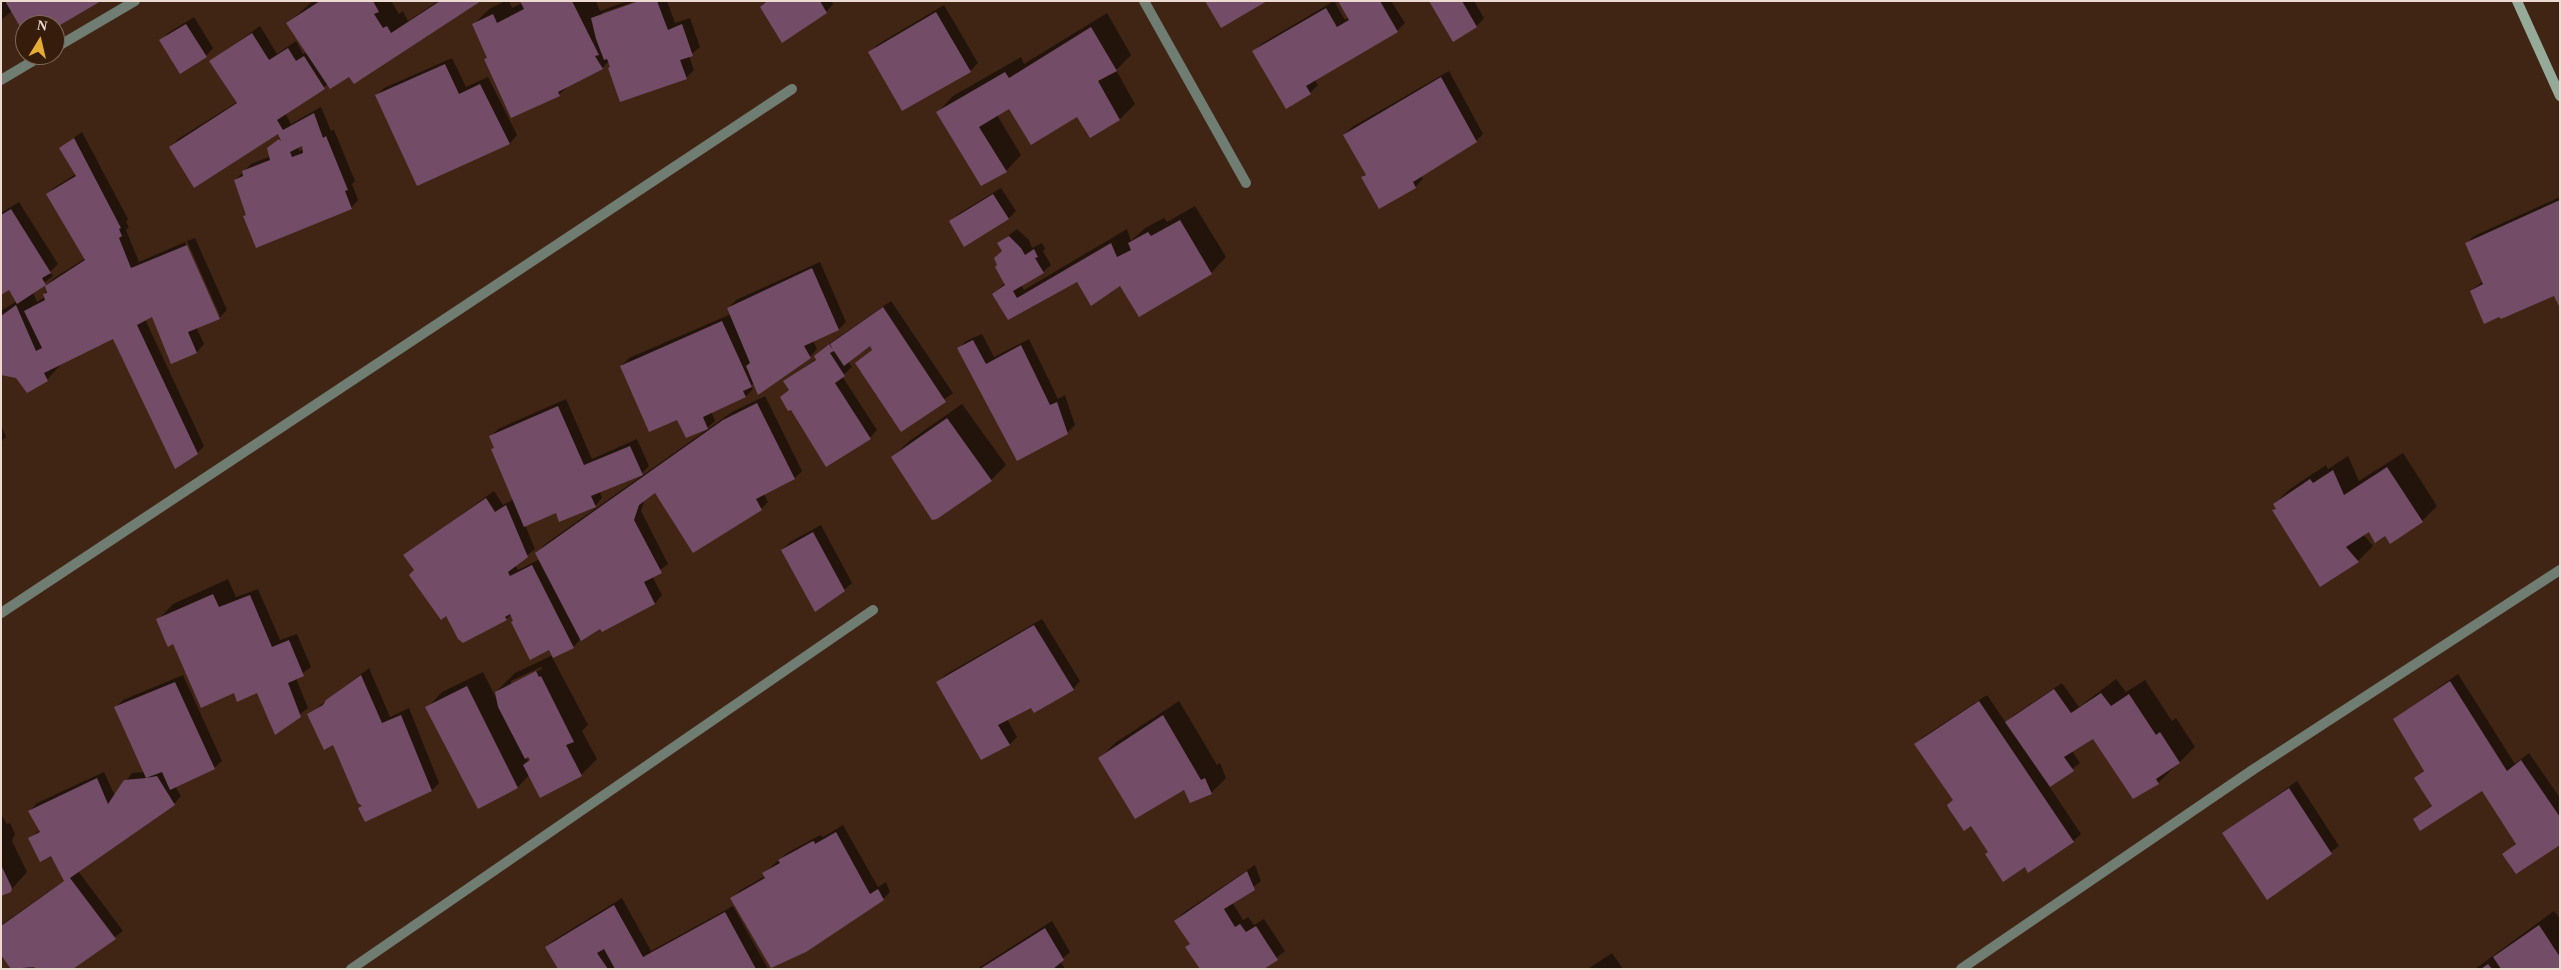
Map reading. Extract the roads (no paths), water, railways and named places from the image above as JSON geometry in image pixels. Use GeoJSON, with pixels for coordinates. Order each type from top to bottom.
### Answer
{"type":"FeatureCollection","features":[{"type":"Feature","properties":{"kind":"street"},"geometry":{"type":"LineString","coordinates":[[65,42],[135,1]]}},
{"type":"Feature","properties":{"kind":"street"},"geometry":{"type":"LineString","coordinates":[[1144,1],[1246,183]]}},
{"type":"Feature","properties":{"kind":"street"},"geometry":{"type":"LineString","coordinates":[[2517,1],[2560,96]]}},
{"type":"Feature","properties":{"kind":"street"},"geometry":{"type":"LineString","coordinates":[[1,80],[26,65]]}},
{"type":"Feature","properties":{"kind":"street"},"geometry":{"type":"LineString","coordinates":[[1,613],[792,89]]}},
{"type":"Feature","properties":{"kind":"street"},"geometry":{"type":"LineString","coordinates":[[1961,969],[2254,769],[2560,570]]}},
{"type":"Feature","properties":{"kind":"street"},"geometry":{"type":"LineString","coordinates":[[351,969],[872,610]]}}]}
